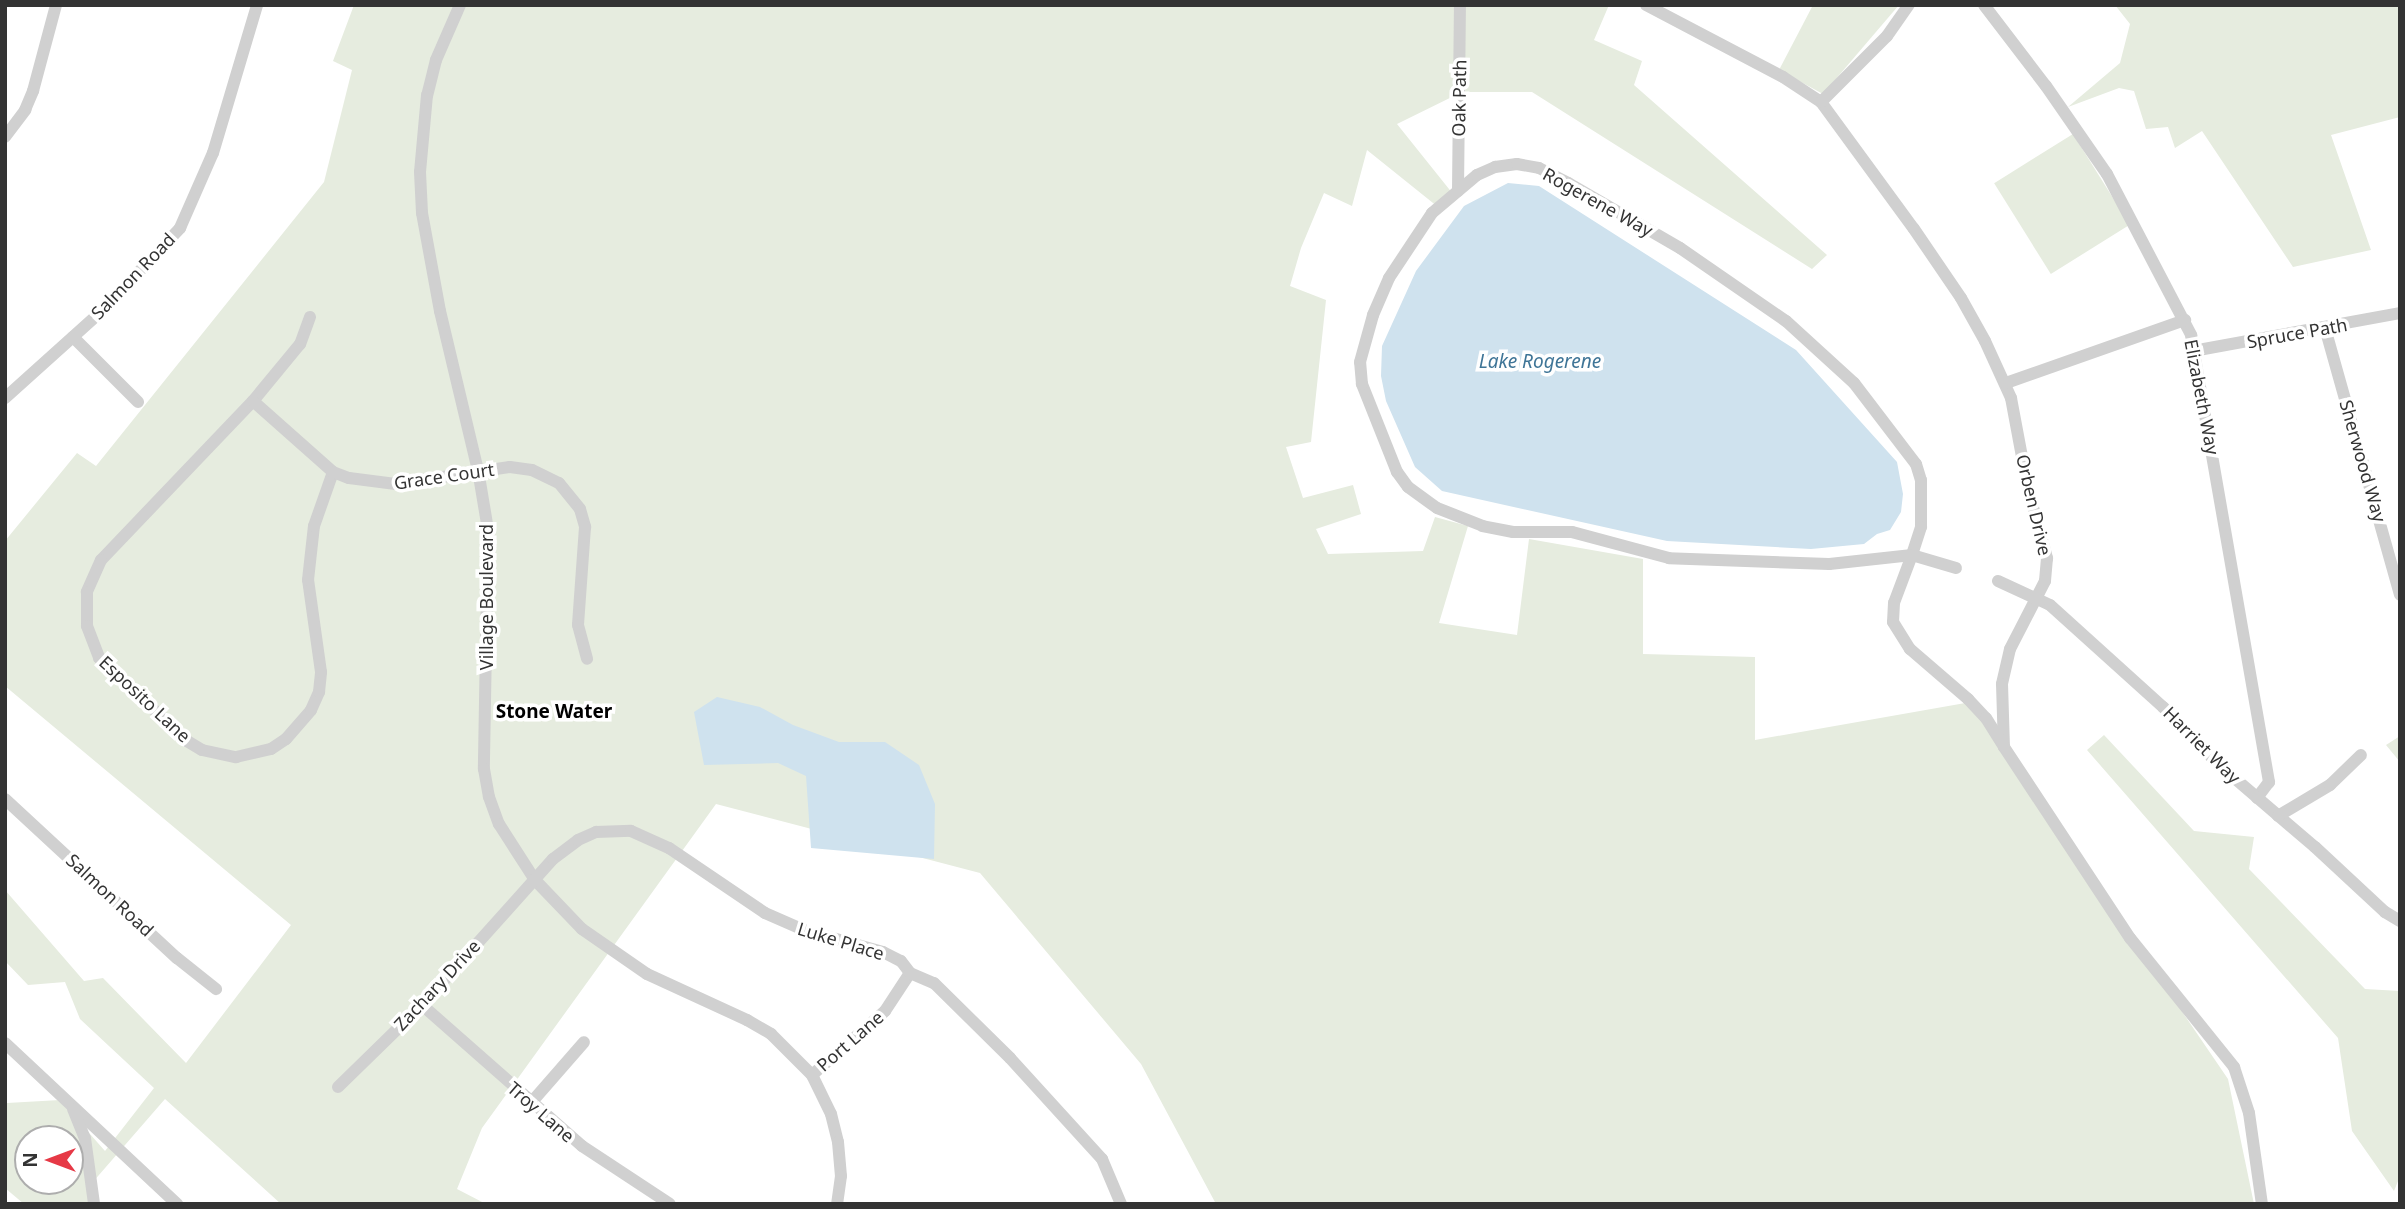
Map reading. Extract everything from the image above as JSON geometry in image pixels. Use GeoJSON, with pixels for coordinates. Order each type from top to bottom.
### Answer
{"type":"FeatureCollection","features":[{"type":"Feature","properties":{"kind":"street"},"geometry":{"type":"LineString","coordinates":[[5,137],[25,110],[33,91],[56,5]]}},
{"type":"Feature","properties":{"kind":"street","name":"Salmon Road"},"geometry":{"type":"LineString","coordinates":[[7,394],[73,337],[146,267],[180,228],[213,153],[257,5]]}},
{"type":"Feature","properties":{"kind":"street","name":"Village Boulevard"},"geometry":{"type":"LineString","coordinates":[[460,5],[436,60],[426,95],[420,172],[422,213],[440,311],[478,470],[488,530],[484,769],[489,797],[499,824],[535,880],[600,944],[647,975],[758,1026],[782,1042],[812,1075],[831,1114],[838,1142],[841,1176],[837,1204]]}},
{"type":"Feature","properties":{"kind":"street","name":"Oak Path"},"geometry":{"type":"LineString","coordinates":[[1458,191],[1460,5]]}},
{"type":"Feature","properties":{"kind":"street","name":"Orben Drive"},"geometry":{"type":"LineString","coordinates":[[1646,5],[1783,77],[1821,102],[1961,298],[2006,383],[2028,489],[2047,558],[2045,581],[2010,649],[2002,684],[2004,747]]}},
{"type":"Feature","properties":{"kind":"street"},"geometry":{"type":"LineString","coordinates":[[1821,102],[1887,36],[1909,5]]}},
{"type":"Feature","properties":{"kind":"street","name":"Elizabeth Way"},"geometry":{"type":"LineString","coordinates":[[1984,5],[2046,86],[2107,174],[2185,320],[2193,351],[2269,782],[2257,798]]}},
{"type":"Feature","properties":{"kind":"street","name":"Rogerene Way"},"geometry":{"type":"LineString","coordinates":[[1912,555],[1829,564],[1668,558],[1572,532],[1513,532],[1483,526],[1437,508],[1408,487],[1388,455],[1362,384],[1360,362],[1373,315],[1389,278],[1432,214],[1477,175],[1495,167],[1517,164],[1539,168],[1680,248],[1786,321],[1854,383],[1916,464],[1921,480],[1921,527],[1912,555],[1894,603],[1896,631],[1910,649],[1986,718],[2004,747]]}},
{"type":"Feature","properties":{"kind":"street","name":"Spruce Path"},"geometry":{"type":"LineString","coordinates":[[2193,351],[2400,313]]}},
{"type":"Feature","properties":{"kind":"street","name":"Esposito Lane"},"geometry":{"type":"LineString","coordinates":[[310,317],[300,344],[253,401],[101,560],[87,592],[87,626],[99,658],[187,741],[202,750],[236,757],[271,749],[300,724],[315,701],[321,672],[309,580],[314,526],[333,472]]}},
{"type":"Feature","properties":{"kind":"street"},"geometry":{"type":"LineString","coordinates":[[2006,383],[2185,320]]}},
{"type":"Feature","properties":{"kind":"street","name":"Sherwood Way"},"geometry":{"type":"LineString","coordinates":[[2325,328],[2400,594]]}},
{"type":"Feature","properties":{"kind":"street"},"geometry":{"type":"LineString","coordinates":[[73,337],[138,401]]}},
{"type":"Feature","properties":{"kind":"street","name":"Grace Court"},"geometry":{"type":"LineString","coordinates":[[253,401],[333,472],[368,482],[396,484],[510,467],[541,473],[566,489],[580,509],[586,536],[578,625],[587,659]]}},
{"type":"Feature","properties":{"kind":"street"},"geometry":{"type":"LineString","coordinates":[[1912,555],[1956,568]]}},
{"type":"Feature","properties":{"kind":"street","name":"Harriet Way"},"geometry":{"type":"LineString","coordinates":[[1998,581],[2050,605],[2163,706],[2218,764],[2385,912],[2400,921]]}},
{"type":"Feature","properties":{"kind":"street"},"geometry":{"type":"LineString","coordinates":[[2004,747],[2130,938],[2223,1049],[2234,1067],[2249,1113],[2262,1204]]}},
{"type":"Feature","properties":{"kind":"street"},"geometry":{"type":"LineString","coordinates":[[2278,816],[2330,785],[2361,755]]}},
{"type":"Feature","properties":{"kind":"street","name":"Salmon Road"},"geometry":{"type":"LineString","coordinates":[[5,799],[177,958],[216,989]]}},
{"type":"Feature","properties":{"kind":"street","name":"Luke Place"},"geometry":{"type":"LineString","coordinates":[[535,880],[565,849],[596,832],[619,830],[642,834],[669,848],[765,913],[804,930],[883,952],[901,961],[910,973],[934,983],[960,1007],[1078,1132],[1102,1159],[1121,1204]]}},
{"type":"Feature","properties":{"kind":"street","name":"Zachary Drive"},"geometry":{"type":"LineString","coordinates":[[338,1087],[422,1005],[535,880]]}},
{"type":"Feature","properties":{"kind":"street","name":"Port Lane"},"geometry":{"type":"LineString","coordinates":[[812,1075],[885,1011],[910,973]]}},
{"type":"Feature","properties":{"kind":"street","name":"Troy Lane"},"geometry":{"type":"LineString","coordinates":[[422,1005],[530,1104],[582,1146],[670,1204]]}},
{"type":"Feature","properties":{"kind":"street"},"geometry":{"type":"LineString","coordinates":[[530,1104],[584,1042]]}},
{"type":"Feature","properties":{"kind":"street"},"geometry":{"type":"LineString","coordinates":[[5,1043],[177,1204]]}},
{"type":"Feature","properties":{"kind":"street"},"geometry":{"type":"LineString","coordinates":[[71,1104],[85,1138],[94,1204]]}},
{"type":"Feature","properties":{"kind":"shaded area"},"geometry":{"type":"Polygon","coordinates":[[[354,5],[1609,5],[1594,40],[1642,61],[1634,85],[1827,255],[1812,269],[1532,92],[1462,92],[1397,124],[1453,194],[1438,207],[1367,150],[1352,206],[1324,193],[1301,248],[1290,286],[1326,300],[1311,442],[1286,447],[1303,498],[1353,485],[1361,514],[1316,529],[1328,554],[1423,551],[1435,517],[1468,526],[1439,623],[1517,635],[1529,539],[1643,559],[1643,654],[1755,657],[1755,740],[1971,702],[2228,1079],[2254,1204],[1216,1204],[1141,1064],[980,873],[716,804],[482,1128],[457,1189],[486,1204],[281,1204],[165,1099],[92,1183],[91,1204],[24,1204],[5,1188],[7,1103],[60,1100],[82,1125],[14,1125],[14,1195],[84,1195],[84,1127],[105,1151],[154,1088],[80,1019],[65,982],[28,985],[5,961],[5,890],[84,981],[103,978],[186,1063],[291,925],[5,686],[5,541],[77,453],[96,466],[324,182],[352,70],[333,61],[354,5]]]}},
{"type":"Feature","properties":{"kind":"shaded area"},"geometry":{"type":"Polygon","coordinates":[[[1813,5],[1899,5],[1823,94],[1779,70],[1813,5]]]}},
{"type":"Feature","properties":{"kind":"shaded area"},"geometry":{"type":"Polygon","coordinates":[[[2115,5],[2400,5],[2400,117],[2331,135],[2371,250],[2293,267],[2202,131],[2175,148],[2168,127],[2146,129],[2134,91],[2119,88],[2068,107],[2120,63],[2130,24],[2115,5]]]}},
{"type":"Feature","properties":{"kind":"shaded area"},"geometry":{"type":"Polygon","coordinates":[[[2073,134],[2130,225],[2051,274],[1994,183],[2073,134]]]}},
{"type":"Feature","properties":{"kind":"shaded area"},"geometry":{"type":"Polygon","coordinates":[[[2104,735],[2194,831],[2254,837],[2249,869],[2365,989],[2400,991],[2400,1176],[2394,1191],[2352,1131],[2338,1038],[2087,750],[2104,735]]]}},
{"type":"Feature","properties":{"kind":"shaded area"},"geometry":{"type":"Polygon","coordinates":[[[2400,736],[2400,762],[2386,745],[2400,736]]]}},
{"type":"Feature","properties":{"kind":"water","name":"Lake Rogerene"},"geometry":{"type":"Polygon","coordinates":[[[1508,183],[1539,186],[1796,350],[1897,462],[1903,494],[1901,512],[1890,530],[1877,534],[1864,544],[1811,549],[1667,541],[1442,491],[1415,467],[1386,401],[1381,376],[1382,346],[1416,271],[1464,206],[1508,183]]]}},
{"type":"Feature","properties":{"kind":"water"},"geometry":{"type":"Polygon","coordinates":[[[717,697],[760,707],[793,725],[839,742],[885,742],[919,765],[935,804],[934,859],[811,848],[806,776],[778,763],[704,765],[694,712],[717,697]]]}},
{"type":"Feature","properties":{"kind":"district","name":"Stone Water"},"geometry":{"type":"Point","coordinates":[554,712]}}]}
